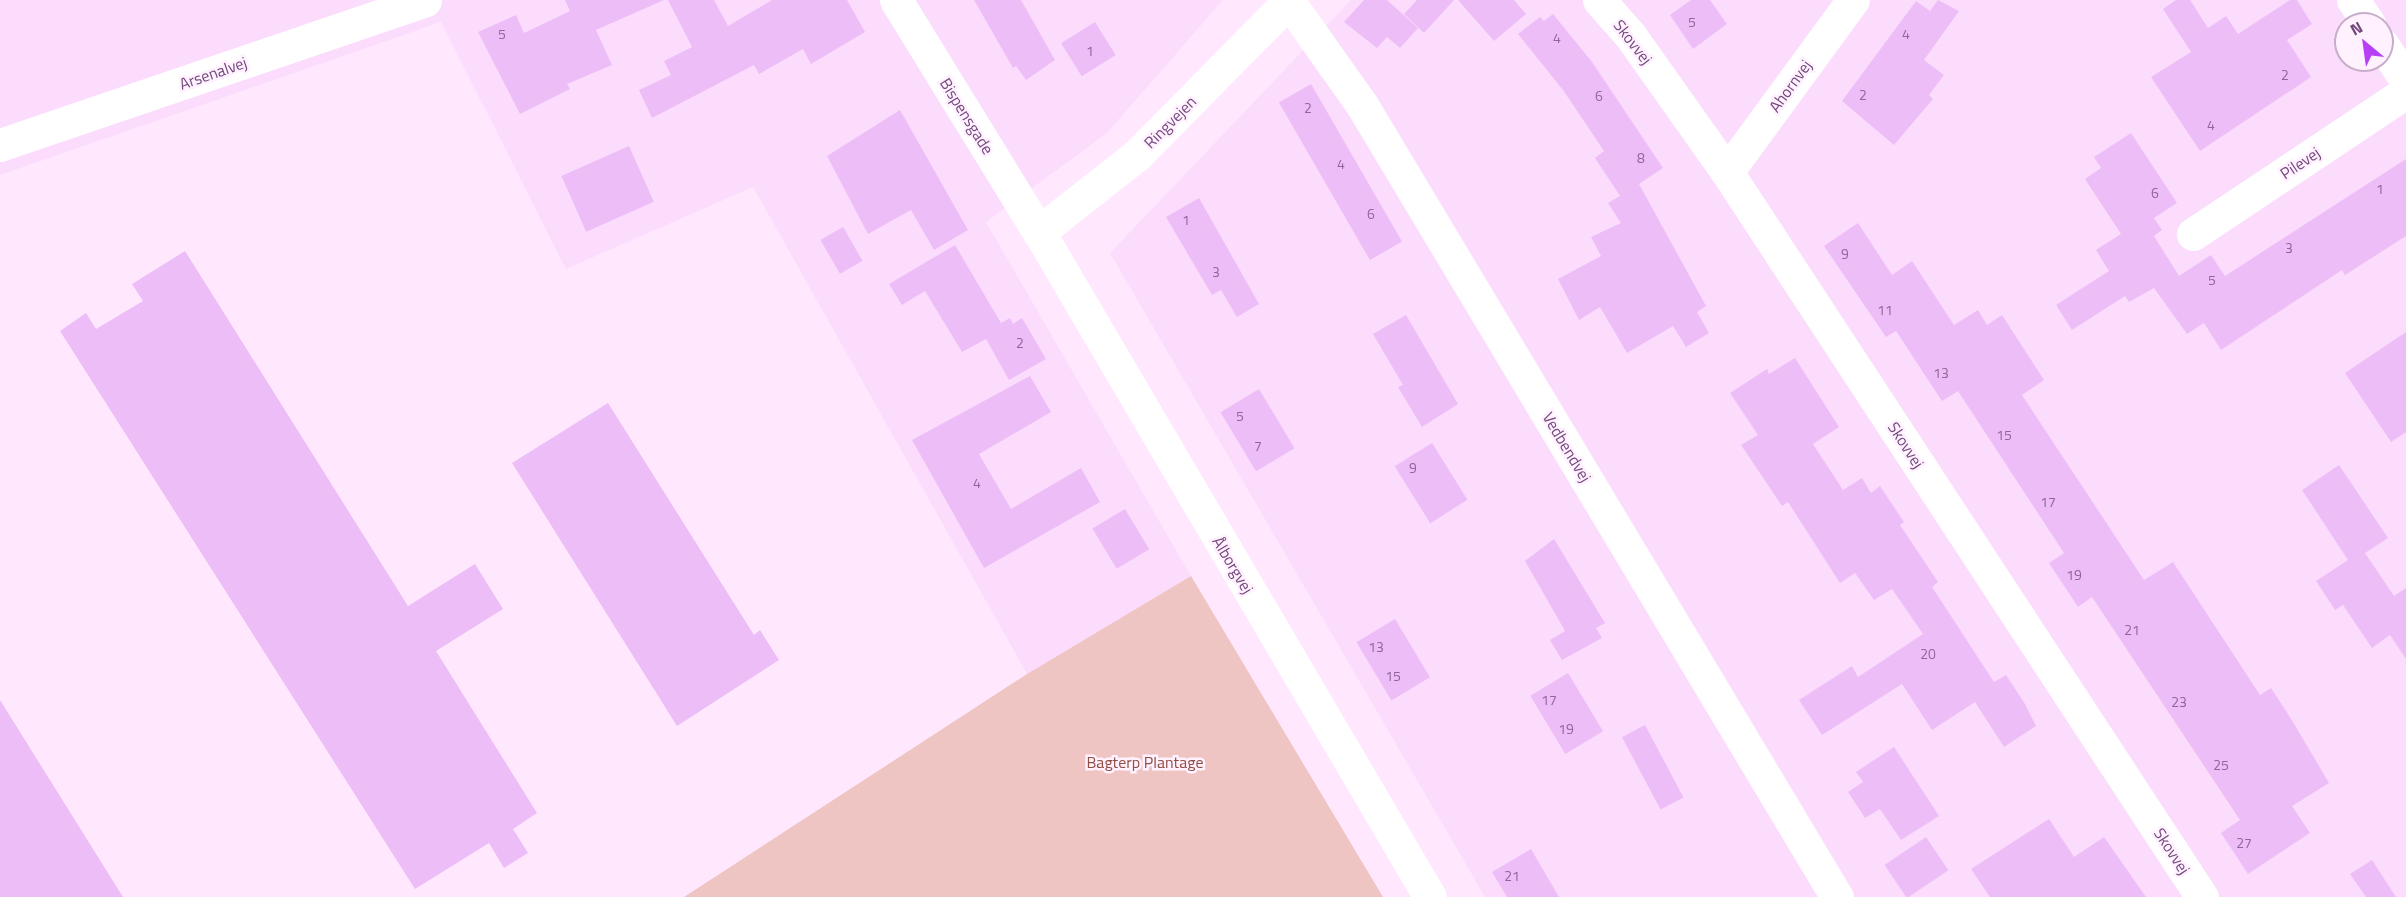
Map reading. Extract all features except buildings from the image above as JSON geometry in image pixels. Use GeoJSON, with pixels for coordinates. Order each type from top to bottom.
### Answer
{"type":"FeatureCollection","features":[{"type":"Feature","properties":{"kind":"street","name":"Arsenalvej"},"geometry":{"type":"LineString","coordinates":[[0,145],[425,0]]}},
{"type":"Feature","properties":{"kind":"street","name":"Bispensgade"},"geometry":{"type":"LineString","coordinates":[[896,0],[1039,232]]}},
{"type":"Feature","properties":{"kind":"street","name":"Skovvej"},"geometry":{"type":"LineString","coordinates":[[1599,0],[1630,35],[1727,172],[2202,897]]}},
{"type":"Feature","properties":{"kind":"street","name":"Ahornvej"},"geometry":{"type":"LineString","coordinates":[[1727,172],[1853,0]]}},
{"type":"Feature","properties":{"kind":"street","name":"Ringvejen"},"geometry":{"type":"LineString","coordinates":[[1039,232],[1137,155],[1289,1]]}},
{"type":"Feature","properties":{"kind":"street","name":"Vedbendvej"},"geometry":{"type":"LineString","coordinates":[[1289,1],[1362,105],[1837,897]]}},
{"type":"Feature","properties":{"kind":"street"},"geometry":{"type":"LineString","coordinates":[[2394,62],[2406,80]]}},
{"type":"Feature","properties":{"kind":"street","name":"Pilevej"},"geometry":{"type":"LineString","coordinates":[[2193,234],[2406,92]]}},
{"type":"Feature","properties":{"kind":"street","name":"Ålborgvej"},"geometry":{"type":"LineString","coordinates":[[1039,232],[1430,897]]}},
{"type":"Feature","properties":{"kind":"shaded area"},"geometry":{"type":"Polygon","coordinates":[[[0,0],[1223,0],[1107,133],[986,222],[1191,576],[1027,674],[753,187],[566,269],[441,22],[0,175],[0,0]]]}},
{"type":"Feature","properties":{"kind":"shaded area"},"geometry":{"type":"Polygon","coordinates":[[[1351,0],[2406,0],[2406,897],[1485,897],[1110,253],[1351,0]]]}},
{"type":"Feature","properties":{"kind":"green space","name":"Bagterp Plantage"},"geometry":{"type":"Polygon","coordinates":[[[1191,576],[1383,897],[684,897],[1027,674],[1191,576]]]}}]}
